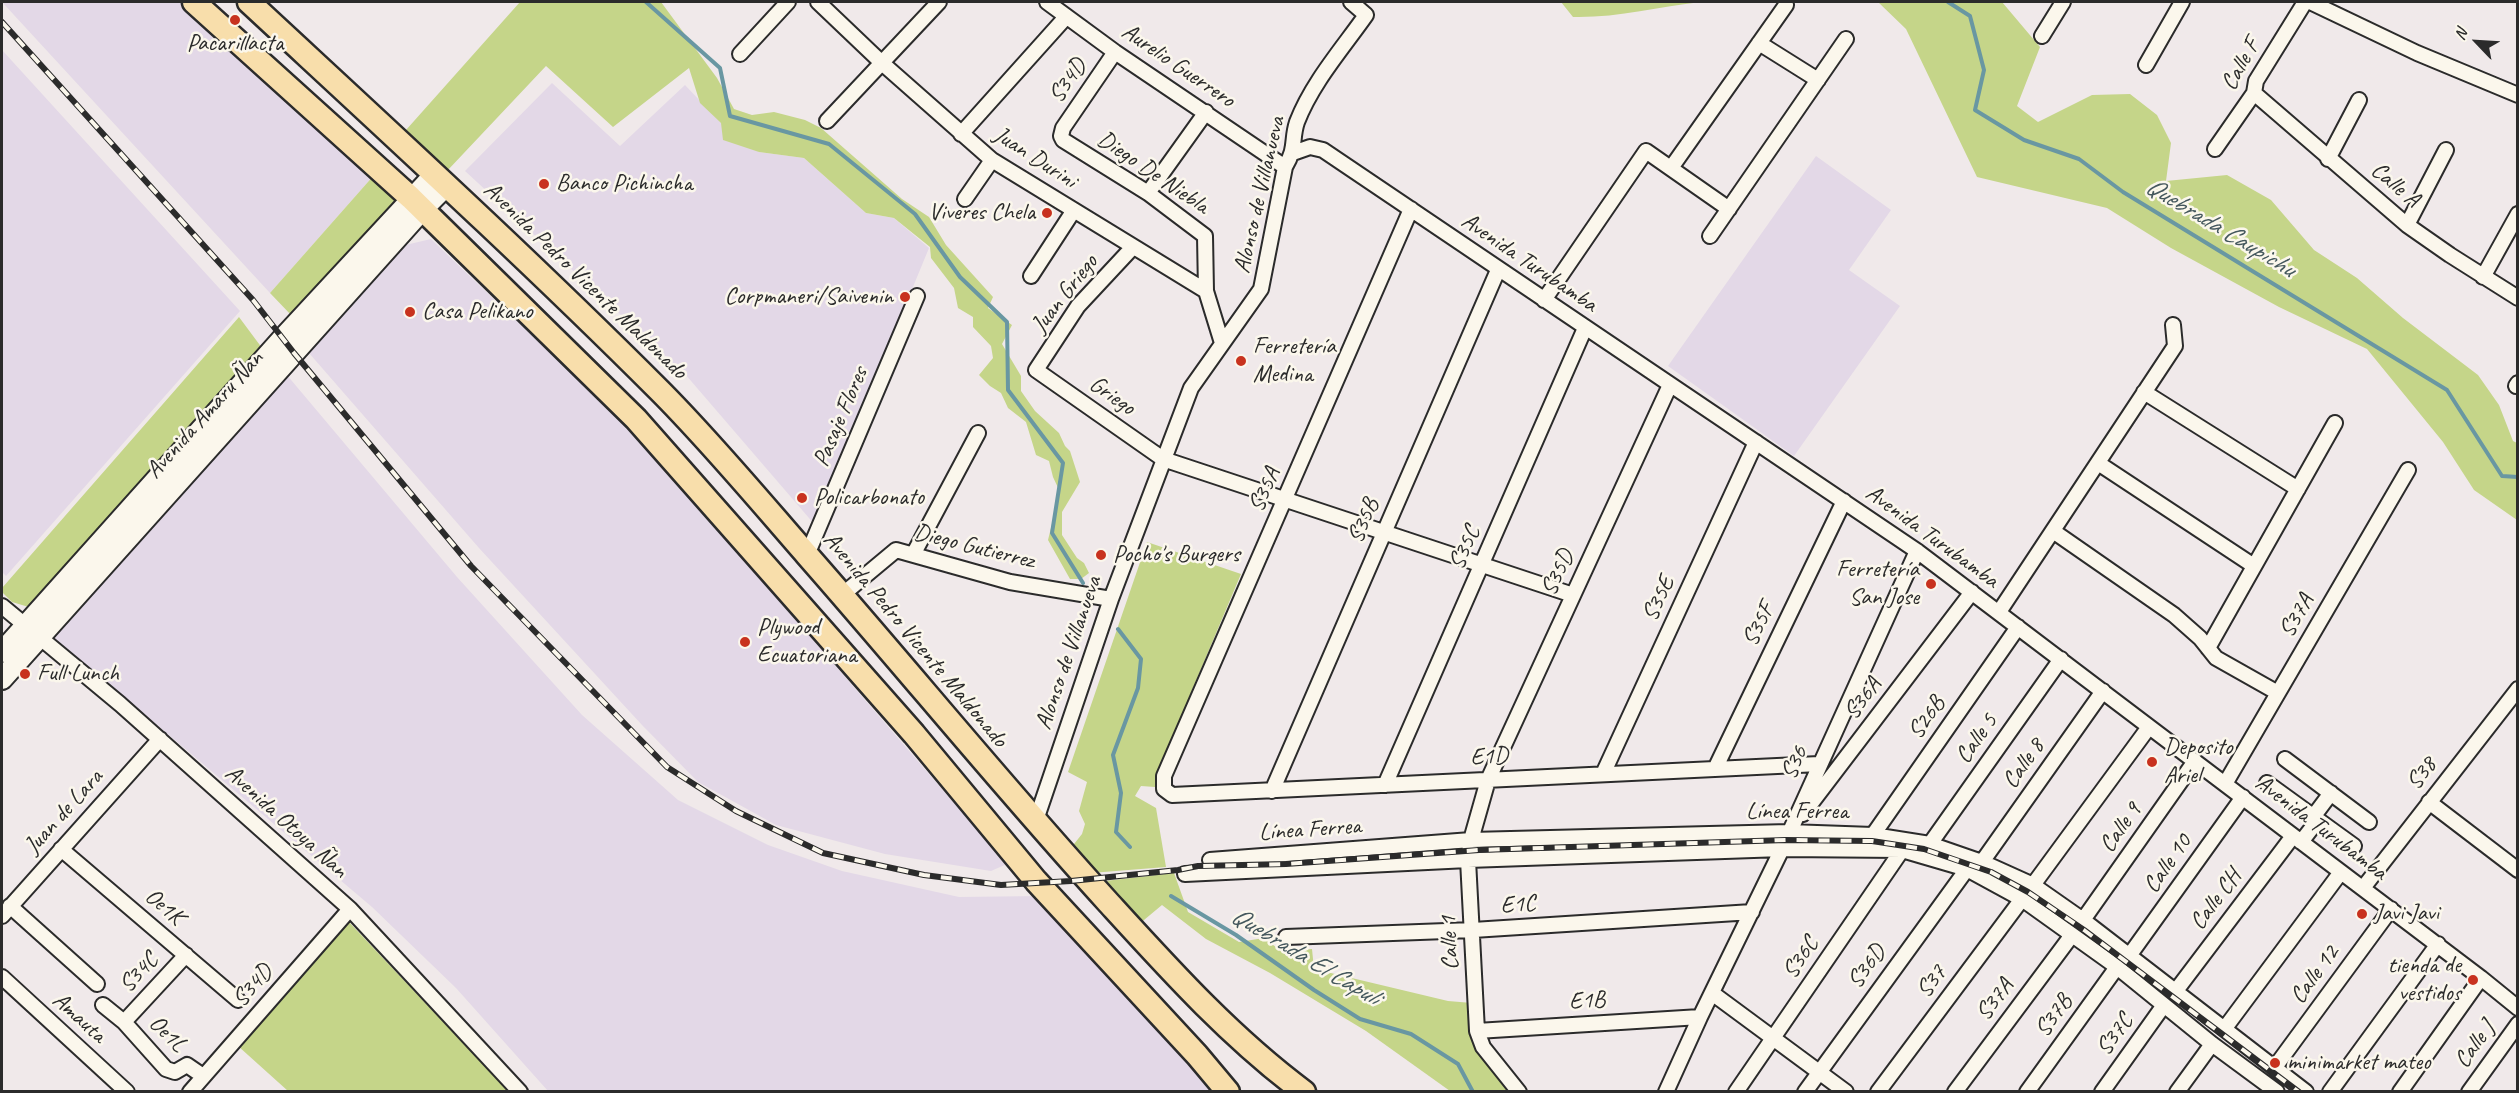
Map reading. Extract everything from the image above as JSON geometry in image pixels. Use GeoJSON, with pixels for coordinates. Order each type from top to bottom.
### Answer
{"type":"FeatureCollection","features":[{"type":"Feature","properties":{"kind":"main road"},"geometry":{"type":"LineString","coordinates":[[194,2],[417,204],[636,419],[907,725],[1036,881],[1197,1055],[1228,1092]]}},
{"type":"Feature","properties":{"kind":"main road","name":"Avenida Pedro Vicente Maldonado"},"geometry":{"type":"LineString","coordinates":[[249,2],[441,180],[662,393],[842,595],[1035,823],[1275,1080],[1304,1092]]}},
{"type":"Feature","properties":{"kind":"main road","name":"Avenida Amaru Ñan"},"geometry":{"type":"LineString","coordinates":[[2,679],[33,633],[280,356],[441,180]]}},
{"type":"Feature","properties":{"kind":"main road","name":"Avenida Amaru Ñan"},"geometry":{"type":"LineString","coordinates":[[2,652],[33,633]]}},
{"type":"Feature","properties":{"kind":"street"},"geometry":{"type":"LineString","coordinates":[[740,54],[788,2]]}},
{"type":"Feature","properties":{"kind":"street","name":"Juan Durini"},"geometry":{"type":"LineString","coordinates":[[818,2],[882,63],[992,160],[1206,291]]}},
{"type":"Feature","properties":{"kind":"street"},"geometry":{"type":"LineString","coordinates":[[827,121],[939,2]]}},
{"type":"Feature","properties":{"kind":"street","name":"Aurelio Guerrero"},"geometry":{"type":"LineString","coordinates":[[1047,2],[1115,52],[1285,167]]}},
{"type":"Feature","properties":{"kind":"street","name":"Alonso de Villanueva"},"geometry":{"type":"LineString","coordinates":[[1035,823],[1111,599],[1191,388],[1261,289],[1285,167],[1293,153],[1296,124],[1312,92],[1366,15],[1351,2]]}},
{"type":"Feature","properties":{"kind":"street"},"geometry":{"type":"LineString","coordinates":[[2043,36],[2063,2]]}},
{"type":"Feature","properties":{"kind":"street"},"geometry":{"type":"LineString","coordinates":[[2146,65],[2182,2]]}},
{"type":"Feature","properties":{"kind":"street","name":"Calle F"},"geometry":{"type":"LineString","coordinates":[[2215,149],[2254,93],[2256,81],[2305,2]]}},
{"type":"Feature","properties":{"kind":"street"},"geometry":{"type":"LineString","coordinates":[[2310,2],[2417,53],[2517,95]]}},
{"type":"Feature","properties":{"kind":"street"},"geometry":{"type":"LineString","coordinates":[[1671,168],[1786,4]]}},
{"type":"Feature","properties":{"kind":"street"},"geometry":{"type":"LineString","coordinates":[[961,134],[1066,16]]}},
{"type":"Feature","properties":{"kind":"street"},"geometry":{"type":"LineString","coordinates":[[1710,236],[1846,39]]}},
{"type":"Feature","properties":{"kind":"street"},"geometry":{"type":"LineString","coordinates":[[1759,43],[1818,80]]}},
{"type":"Feature","properties":{"kind":"street","name":"S34D"},"geometry":{"type":"LineString","coordinates":[[1061,136],[1063,128],[1115,52]]}},
{"type":"Feature","properties":{"kind":"street","name":"Calle A"},"geometry":{"type":"LineString","coordinates":[[2254,93],[2407,225],[2517,298]]}},
{"type":"Feature","properties":{"kind":"street"},"geometry":{"type":"LineString","coordinates":[[2328,159],[2359,100]]}},
{"type":"Feature","properties":{"kind":"street"},"geometry":{"type":"LineString","coordinates":[[1148,193],[1206,112]]}},
{"type":"Feature","properties":{"kind":"street","name":"Diego De Niebla"},"geometry":{"type":"LineString","coordinates":[[1061,136],[1063,140],[1148,193],[1204,236],[1206,291]]}},
{"type":"Feature","properties":{"kind":"street","name":"Avenida Turubamba"},"geometry":{"type":"LineString","coordinates":[[1293,153],[1310,147],[1323,150],[1917,550],[2438,944],[2517,1008]]}},
{"type":"Feature","properties":{"kind":"street"},"geometry":{"type":"LineString","coordinates":[[2407,225],[2446,150]]}},
{"type":"Feature","properties":{"kind":"street"},"geometry":{"type":"LineString","coordinates":[[1544,300],[1646,151],[1729,208]]}},
{"type":"Feature","properties":{"kind":"street"},"geometry":{"type":"LineString","coordinates":[[965,199],[992,160]]}},
{"type":"Feature","properties":{"kind":"street","name":"S35A"},"geometry":{"type":"LineString","coordinates":[[1164,789],[1164,776],[1411,209]]}},
{"type":"Feature","properties":{"kind":"street"},"geometry":{"type":"LineString","coordinates":[[1031,276],[1074,210]]}},
{"type":"Feature","properties":{"kind":"street"},"geometry":{"type":"LineString","coordinates":[[2483,277],[2517,214]]}},
{"type":"Feature","properties":{"kind":"street","name":"Juan Griego"},"geometry":{"type":"LineString","coordinates":[[1036,370],[1078,306],[1133,247]]}},
{"type":"Feature","properties":{"kind":"street","name":"S35B"},"geometry":{"type":"LineString","coordinates":[[1272,790],[1498,270]]}},
{"type":"Feature","properties":{"kind":"street"},"geometry":{"type":"LineString","coordinates":[[1206,291],[1222,342]]}},
{"type":"Feature","properties":{"kind":"street","name":"Pasaje Flores"},"geometry":{"type":"LineString","coordinates":[[807,555],[917,296]]}},
{"type":"Feature","properties":{"kind":"street"},"geometry":{"type":"LineString","coordinates":[[1999,612],[2175,346],[2173,325]]}},
{"type":"Feature","properties":{"kind":"street","name":"S35C"},"geometry":{"type":"LineString","coordinates":[[1385,785],[1585,328]]}},
{"type":"Feature","properties":{"kind":"street","name":"Griego"},"geometry":{"type":"LineString","coordinates":[[1036,370],[1163,459],[1573,595]]}},
{"type":"Feature","properties":{"kind":"street","name":"S35D"},"geometry":{"type":"LineString","coordinates":[[1488,780],[1670,385]]}},
{"type":"Feature","properties":{"kind":"street"},"geometry":{"type":"LineString","coordinates":[[2144,392],[2298,489]]}},
{"type":"Feature","properties":{"kind":"street"},"geometry":{"type":"LineString","coordinates":[[2208,648],[2335,423]]}},
{"type":"Feature","properties":{"kind":"street"},"geometry":{"type":"LineString","coordinates":[[914,554],[978,433]]}},
{"type":"Feature","properties":{"kind":"street","name":"S35E"},"geometry":{"type":"LineString","coordinates":[[1603,774],[1755,442]]}},
{"type":"Feature","properties":{"kind":"street"},"geometry":{"type":"LineString","coordinates":[[2098,463],[2254,566]]}},
{"type":"Feature","properties":{"kind":"street","name":"S37A"},"geometry":{"type":"LineString","coordinates":[[2225,784],[2408,470]]}},
{"type":"Feature","properties":{"kind":"street","name":"S35F"},"geometry":{"type":"LineString","coordinates":[[1715,769],[1844,501]]}},
{"type":"Feature","properties":{"kind":"street"},"geometry":{"type":"LineString","coordinates":[[2053,531],[2174,615],[2216,658],[2278,693]]}},
{"type":"Feature","properties":{"kind":"street","name":"Diego Gutierrez"},"geometry":{"type":"LineString","coordinates":[[842,595],[896,550],[1010,582],[1111,599]]}},
{"type":"Feature","properties":{"kind":"street","name":"S36"},"geometry":{"type":"LineString","coordinates":[[1666,1092],[1782,849],[1917,550]]}},
{"type":"Feature","properties":{"kind":"street","name":"S36A"},"geometry":{"type":"LineString","coordinates":[[1789,832],[1972,592]]}},
{"type":"Feature","properties":{"kind":"street","name":"Avenida Otoya Ñan"},"geometry":{"type":"LineString","coordinates":[[2,606],[160,739],[350,909],[520,1092]]}},
{"type":"Feature","properties":{"kind":"street","name":"S26B"},"geometry":{"type":"LineString","coordinates":[[1873,835],[2018,627]]}},
{"type":"Feature","properties":{"kind":"street","name":"Calle 5"},"geometry":{"type":"LineString","coordinates":[[1930,844],[2061,659]]}},
{"type":"Feature","properties":{"kind":"street","name":"S38"},"geometry":{"type":"LineString","coordinates":[[2362,888],[2517,689]]}},
{"type":"Feature","properties":{"kind":"street","name":"Calle 8"},"geometry":{"type":"LineString","coordinates":[[1982,862],[2103,691]]}},
{"type":"Feature","properties":{"kind":"street"},"geometry":{"type":"LineString","coordinates":[[2033,885],[2149,727]]}},
{"type":"Feature","properties":{"kind":"street","name":"Juan de Lara"},"geometry":{"type":"LineString","coordinates":[[6,911],[160,739]]}},
{"type":"Feature","properties":{"kind":"street"},"geometry":{"type":"LineString","coordinates":[[2285,759],[2369,822]]}},
{"type":"Feature","properties":{"kind":"street","name":"Calle 9"},"geometry":{"type":"LineString","coordinates":[[2083,920],[2195,761]]}},
{"type":"Feature","properties":{"kind":"street","name":"E1D"},"geometry":{"type":"LineString","coordinates":[[1164,789],[1172,795],[1819,764]]}},
{"type":"Feature","properties":{"kind":"street","name":"Calle 1"},"geometry":{"type":"LineString","coordinates":[[1488,780],[1471,840],[1468,860],[1477,1031],[1483,1047],[1520,1092]]}},
{"type":"Feature","properties":{"kind":"street"},"geometry":{"type":"LineString","coordinates":[[2267,783],[2354,846]]}},
{"type":"Feature","properties":{"kind":"street","name":"Calle CH"},"geometry":{"type":"LineString","coordinates":[[2175,992],[2315,818],[2331,793]]}},
{"type":"Feature","properties":{"kind":"street","name":"Calle 10"},"geometry":{"type":"LineString","coordinates":[[2129,956],[2243,797]]}},
{"type":"Feature","properties":{"kind":"street"},"geometry":{"type":"LineString","coordinates":[[2429,802],[2517,870]]}},
{"type":"Feature","properties":{"kind":"street","name":"Línea Ferrea"},"geometry":{"type":"LineString","coordinates":[[1210,860],[1471,840],[1789,832],[1873,835],[1930,844],[1982,862],[2033,885],[2083,920],[2306,1092]]}},
{"type":"Feature","properties":{"kind":"street","name":"Oe1K"},"geometry":{"type":"LineString","coordinates":[[61,849],[238,1000]]}},
{"type":"Feature","properties":{"kind":"street","name":"Línea Ferrea"},"geometry":{"type":"LineString","coordinates":[[1185,874],[1468,860],[1782,849],[1902,850],[1966,869],[2022,899],[2164,1005],[2258,1086],[2277,1092]]}},
{"type":"Feature","properties":{"kind":"street","name":"S36C"},"geometry":{"type":"LineString","coordinates":[[1736,1092],[1902,850]]}},
{"type":"Feature","properties":{"kind":"street","name":"S36D"},"geometry":{"type":"LineString","coordinates":[[1805,1092],[1966,869]]}},
{"type":"Feature","properties":{"kind":"street"},"geometry":{"type":"LineString","coordinates":[[2225,1028],[2341,872]]}},
{"type":"Feature","properties":{"kind":"street","name":"S37"},"geometry":{"type":"LineString","coordinates":[[1878,1092],[2022,899]]}},
{"type":"Feature","properties":{"kind":"street","name":"S34D"},"geometry":{"type":"LineString","coordinates":[[190,1092],[350,909]]}},
{"type":"Feature","properties":{"kind":"street","name":"Calle 12"},"geometry":{"type":"LineString","coordinates":[[2275,1067],[2391,909]]}},
{"type":"Feature","properties":{"kind":"street"},"geometry":{"type":"LineString","coordinates":[[6,911],[97,984]]}},
{"type":"Feature","properties":{"kind":"street","name":"E1C"},"geometry":{"type":"LineString","coordinates":[[1286,937],[1473,930],[1752,912]]}},
{"type":"Feature","properties":{"kind":"street","name":"S37A"},"geometry":{"type":"LineString","coordinates":[[1955,1092],[2072,935]]}},
{"type":"Feature","properties":{"kind":"street"},"geometry":{"type":"LineString","coordinates":[[2330,1092],[2438,944]]}},
{"type":"Feature","properties":{"kind":"street","name":"S34C"},"geometry":{"type":"LineString","coordinates":[[124,1022],[186,955]]}},
{"type":"Feature","properties":{"kind":"street","name":"S37B"},"geometry":{"type":"LineString","coordinates":[[2027,1092],[2117,968]]}},
{"type":"Feature","properties":{"kind":"street","name":"Amauta"},"geometry":{"type":"LineString","coordinates":[[2,977],[127,1092]]}},
{"type":"Feature","properties":{"kind":"street"},"geometry":{"type":"LineString","coordinates":[[2400,1092],[2481,978]]}},
{"type":"Feature","properties":{"kind":"street"},"geometry":{"type":"LineString","coordinates":[[1712,993],[1846,1092]]}},
{"type":"Feature","properties":{"kind":"street","name":"Oe1L"},"geometry":{"type":"LineString","coordinates":[[103,1005],[124,1022],[166,1069],[175,1072],[187,1065],[203,1076]]}},
{"type":"Feature","properties":{"kind":"street","name":"S37C"},"geometry":{"type":"LineString","coordinates":[[2102,1092],[2164,1005]]}},
{"type":"Feature","properties":{"kind":"street","name":"E1B"},"geometry":{"type":"LineString","coordinates":[[1477,1031],[1700,1017]]}},
{"type":"Feature","properties":{"kind":"street","name":"Calle J"},"geometry":{"type":"LineString","coordinates":[[2469,1092],[2517,1024]]}},
{"type":"Feature","properties":{"kind":"street"},"geometry":{"type":"LineString","coordinates":[[2177,1092],[2212,1044]]}},
{"type":"Feature","properties":{"kind":"shaded area"},"geometry":{"type":"Polygon","coordinates":[[[2,2],[196,2],[375,174],[270,293],[2,2]]]}},
{"type":"Feature","properties":{"kind":"shaded area"},"geometry":{"type":"Polygon","coordinates":[[[2,50],[240,311],[6,576],[2,572],[2,50]]]}},
{"type":"Feature","properties":{"kind":"shaded area","name":"Banco Pichincha"},"geometry":{"type":"Polygon","coordinates":[[[552,83],[620,146],[685,85],[721,123],[759,152],[804,158],[866,213],[894,218],[929,248],[815,525],[685,374],[465,171],[552,83]]]}},
{"type":"Feature","properties":{"kind":"shaded area"},"geometry":{"type":"Polygon","coordinates":[[[1816,156],[1891,210],[1849,270],[1900,306],[1794,456],[1668,366],[1816,156]]]}},
{"type":"Feature","properties":{"kind":"shaded area"},"geometry":{"type":"Polygon","coordinates":[[[431,239],[634,433],[1007,864],[991,871],[885,854],[776,825],[698,782],[642,725],[479,548],[302,345],[397,247],[431,239]]]}},
{"type":"Feature","properties":{"kind":"shaded area"},"geometry":{"type":"Polygon","coordinates":[[[281,368],[457,577],[582,715],[678,800],[768,845],[842,871],[959,897],[1041,896],[1221,1091],[548,1091],[456,988],[372,907],[53,637],[281,368]]]}},
{"type":"Feature","properties":{"kind":"green space"},"geometry":{"type":"Polygon","coordinates":[[[520,2],[661,2],[717,78],[734,109],[752,115],[774,112],[805,120],[821,128],[902,199],[929,217],[946,245],[993,297],[988,308],[1012,325],[1002,344],[1021,376],[1021,391],[1035,411],[1059,433],[1070,451],[1080,482],[1062,512],[1062,535],[1089,573],[1081,579],[1070,579],[1048,540],[1060,492],[1049,461],[1036,455],[1026,422],[1008,408],[1001,393],[979,375],[993,358],[991,346],[973,327],[973,317],[958,308],[954,288],[931,258],[930,247],[894,218],[866,213],[804,158],[759,152],[723,140],[721,123],[700,103],[689,68],[613,127],[546,66],[447,171],[406,130],[520,2]]]}},
{"type":"Feature","properties":{"kind":"green space"},"geometry":{"type":"Polygon","coordinates":[[[1561,2],[1701,2],[1621,14],[1573,17],[1561,2]]]}},
{"type":"Feature","properties":{"kind":"green space"},"geometry":{"type":"Polygon","coordinates":[[[1878,2],[2002,2],[2040,47],[2017,106],[2038,122],[2092,95],[2130,94],[2157,115],[2171,143],[2166,181],[2227,175],[2271,200],[2314,250],[2357,278],[2403,318],[2478,375],[2499,405],[2513,441],[2517,443],[2517,520],[2474,490],[2443,442],[2367,349],[2279,307],[2171,248],[2107,208],[1977,177],[1906,29],[1878,2]]]}},
{"type":"Feature","properties":{"kind":"green space"},"geometry":{"type":"Polygon","coordinates":[[[375,174],[396,199],[292,316],[270,293],[375,174]]]}},
{"type":"Feature","properties":{"kind":"green space"},"geometry":{"type":"Polygon","coordinates":[[[239,317],[262,348],[32,608],[12,602],[2,592],[2,588],[239,317]]]}},
{"type":"Feature","properties":{"kind":"green space"},"geometry":{"type":"Polygon","coordinates":[[[1147,542],[1241,574],[1190,695],[1155,787],[1141,786],[1135,796],[1156,808],[1166,867],[1091,873],[1070,849],[1082,834],[1085,824],[1079,811],[1087,782],[1068,772],[1147,542]]]}},
{"type":"Feature","properties":{"kind":"green space"},"geometry":{"type":"Polygon","coordinates":[[[1174,873],[1188,912],[1239,942],[1264,938],[1281,951],[1312,949],[1314,969],[1448,1001],[1472,1003],[1476,1048],[1514,1091],[1450,1091],[1366,1031],[1270,973],[1206,939],[1162,905],[1138,925],[1096,882],[1174,873]]]}},
{"type":"Feature","properties":{"kind":"green space"},"geometry":{"type":"Polygon","coordinates":[[[349,922],[508,1091],[288,1091],[238,1046],[349,922]]]}},
{"type":"Feature","properties":{"kind":"waterway","name":"Quebrada El Capuli"},"geometry":{"type":"LineString","coordinates":[[646,2],[720,68],[730,116],[829,144],[915,214],[960,277],[1007,322],[1008,390],[1063,463],[1052,533],[1083,583]]}},
{"type":"Feature","properties":{"kind":"waterway","name":"Quebrada Caupichu"},"geometry":{"type":"LineString","coordinates":[[1948,2],[1970,16],[1984,70],[1975,110],[2024,140],[2079,159],[2123,192],[2447,390],[2502,476],[2518,477]]}},
{"type":"Feature","properties":{"kind":"waterway","name":"Quebrada El Capuli"},"geometry":{"type":"LineString","coordinates":[[1118,629],[1141,659],[1138,688],[1113,755],[1121,793],[1116,832],[1130,847]]}},
{"type":"Feature","properties":{"kind":"waterway","name":"Quebrada El Capuli"},"geometry":{"type":"LineString","coordinates":[[1171,896],[1236,935],[1360,1019],[1411,1034],[1458,1064],[1473,1092]]}},
{"type":"Feature","properties":{"kind":"railway"},"geometry":{"type":"LineString","coordinates":[[2,22],[253,300],[294,353],[471,566],[667,767],[736,811],[823,853],[924,875],[1001,885],[1071,881],[1198,866],[1286,864],[1479,850],[1786,840],[1872,841],[1924,849],[1991,872],[2028,892],[2084,930],[2299,1092]]}},
{"type":"Feature","properties":{"kind":"place","name":"Pacarillacta"},"geometry":{"type":"Point","coordinates":[235,20]}},
{"type":"Feature","properties":{"kind":"place","name":"Banco Pichincha"},"geometry":{"type":"Point","coordinates":[544,184]}},
{"type":"Feature","properties":{"kind":"place","name":"Viveres Chela"},"geometry":{"type":"Point","coordinates":[1047,213]}},
{"type":"Feature","properties":{"kind":"place","name":"Corpmaneri/Saivenin"},"geometry":{"type":"Point","coordinates":[905,297]}},
{"type":"Feature","properties":{"kind":"place","name":"Casa Pelikano"},"geometry":{"type":"Point","coordinates":[410,312]}},
{"type":"Feature","properties":{"kind":"place","name":"Ferretería Medina"},"geometry":{"type":"Point","coordinates":[1241,361]}},
{"type":"Feature","properties":{"kind":"place","name":"Policarbonato"},"geometry":{"type":"Point","coordinates":[802,498]}},
{"type":"Feature","properties":{"kind":"place","name":"Pocho's Burgers"},"geometry":{"type":"Point","coordinates":[1101,555]}},
{"type":"Feature","properties":{"kind":"place","name":"Ferretería San Jose"},"geometry":{"type":"Point","coordinates":[1931,584]}},
{"type":"Feature","properties":{"kind":"place","name":"Plywood Ecuatoriana"},"geometry":{"type":"Point","coordinates":[745,642]}},
{"type":"Feature","properties":{"kind":"place","name":"Full Lunch"},"geometry":{"type":"Point","coordinates":[25,674]}},
{"type":"Feature","properties":{"kind":"place","name":"Deposito Ariel"},"geometry":{"type":"Point","coordinates":[2152,762]}},
{"type":"Feature","properties":{"kind":"place","name":"Javi Javi"},"geometry":{"type":"Point","coordinates":[2362,914]}},
{"type":"Feature","properties":{"kind":"place","name":"tienda de vestidos"},"geometry":{"type":"Point","coordinates":[2473,980]}},
{"type":"Feature","properties":{"kind":"place","name":"minimarket mateo"},"geometry":{"type":"Point","coordinates":[2275,1063]}}]}
